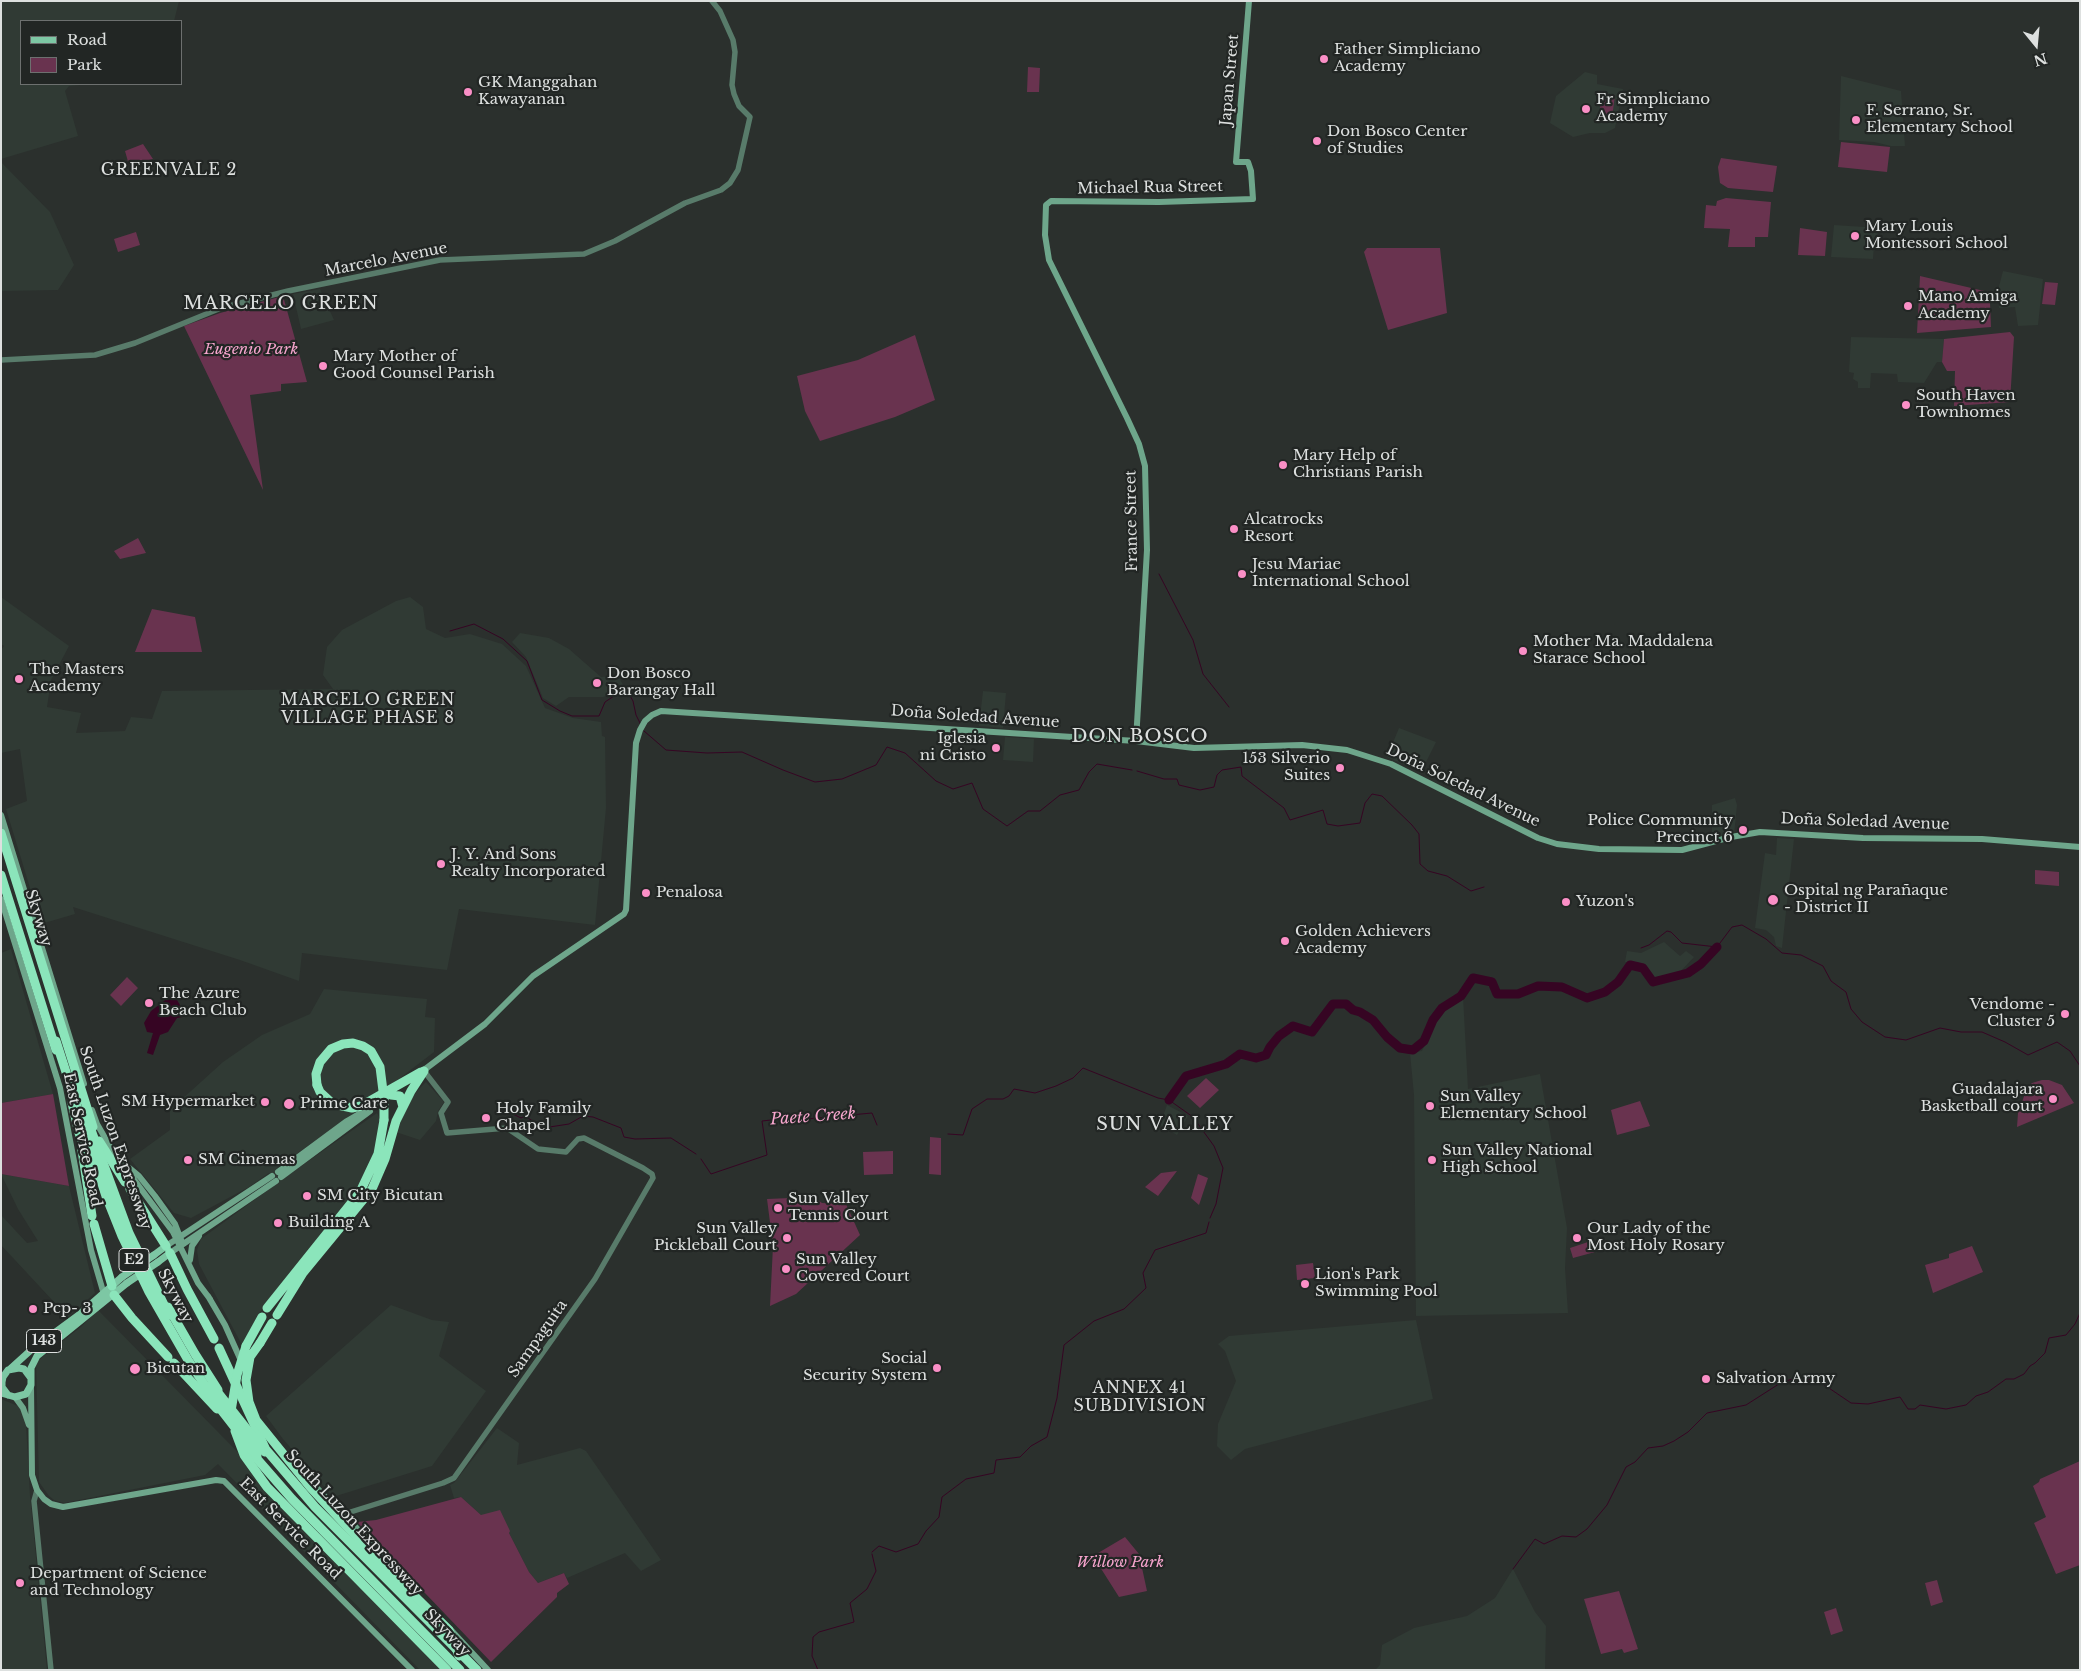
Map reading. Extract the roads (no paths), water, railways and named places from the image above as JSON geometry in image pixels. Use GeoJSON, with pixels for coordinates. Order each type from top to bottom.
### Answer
{"type":"FeatureCollection","features":[{"type":"Feature","properties":{"kind":"highway","name":"South Luzon Expressway"},"geometry":{"type":"LineString","coordinates":[[1,833],[94,1132],[132,1231],[157,1288],[175,1321],[217,1389],[266,1450],[315,1507],[475,1670]]}},
{"type":"Feature","properties":{"kind":"highway","name":"Skyway"},"geometry":{"type":"LineString","coordinates":[[1,847],[101,1161],[129,1233],[174,1324],[215,1390],[299,1492],[459,1656],[475,1670]]}},
{"type":"Feature","properties":{"kind":"highway","name":"Skyway"},"geometry":{"type":"LineString","coordinates":[[1,865],[106,1196],[122,1236],[178,1343],[222,1411],[257,1456],[294,1498],[462,1670]]}},
{"type":"Feature","properties":{"kind":"highway","name":"South Luzon Expressway"},"geometry":{"type":"LineString","coordinates":[[1,876],[80,1133],[119,1237],[146,1295],[185,1361],[217,1409],[256,1458],[292,1499],[462,1670]]}},
{"type":"Feature","properties":{"kind":"highway"},"geometry":{"type":"LineString","coordinates":[[266,1308],[360,1192],[375,1162],[381,1140],[384,1120],[383,1078],[378,1061],[371,1051],[353,1043],[335,1047],[320,1062],[316,1074],[320,1092],[333,1104],[352,1108],[368,1102],[424,1070]]}},
{"type":"Feature","properties":{"kind":"highway"},"geometry":{"type":"LineString","coordinates":[[424,1070],[396,1121],[385,1160],[372,1189],[303,1273],[250,1357],[247,1367],[246,1392],[256,1420],[310,1488],[377,1559],[449,1630],[459,1656]]}},
{"type":"Feature","properties":{"kind":"highway"},"geometry":{"type":"LineString","coordinates":[[389,1096],[400,1096],[403,1107]]}},
{"type":"Feature","properties":{"kind":"highway"},"geometry":{"type":"LineString","coordinates":[[94,1132],[102,1148],[168,1250],[186,1289],[214,1339]]}},
{"type":"Feature","properties":{"kind":"highway"},"geometry":{"type":"LineString","coordinates":[[80,1133],[93,1220],[113,1290],[132,1318],[217,1409]]}},
{"type":"Feature","properties":{"kind":"highway"},"geometry":{"type":"LineString","coordinates":[[262,1317],[246,1346],[237,1375],[231,1405],[233,1428],[244,1455],[267,1486],[447,1670]]}},
{"type":"Feature","properties":{"kind":"highway"},"geometry":{"type":"LineString","coordinates":[[219,1348],[266,1450]]}},
{"type":"Feature","properties":{"kind":"main road","name":"Japan Street"},"geometry":{"type":"LineString","coordinates":[[1249,1],[1236,162],[1248,162],[1251,171],[1253,199]]}},
{"type":"Feature","properties":{"kind":"main road","name":"Michael Rua Street"},"geometry":{"type":"LineString","coordinates":[[1048,202],[1159,202],[1253,199]]}},
{"type":"Feature","properties":{"kind":"main road","name":"France Street"},"geometry":{"type":"LineString","coordinates":[[1048,202],[1046,205],[1045,235],[1046,250],[1051,265],[1128,418],[1139,444],[1145,466],[1147,550],[1136,741]]}},
{"type":"Feature","properties":{"kind":"main road","name":"Doña Soledad Avenue"},"geometry":{"type":"LineString","coordinates":[[113,1290],[122,1277],[168,1250],[181,1245],[277,1177],[348,1121],[389,1096],[485,1024],[533,976],[624,914],[626,910],[634,756],[640,729],[652,714],[661,710],[1136,741],[1194,748],[1302,745],[1347,750],[1391,764],[1538,838],[1571,846],[1598,849],[1682,850],[1739,835],[1771,832],[1863,838],[1982,839],[2080,847]]}},
{"type":"Feature","properties":{"kind":"main road"},"geometry":{"type":"LineString","coordinates":[[1,815],[97,1124],[121,1161],[134,1171],[175,1224],[178,1238],[198,1283],[210,1299]]}},
{"type":"Feature","properties":{"kind":"main road","name":"East Service Road"},"geometry":{"type":"LineString","coordinates":[[1,899],[60,1088],[91,1250],[106,1301]]}},
{"type":"Feature","properties":{"kind":"main road","name":"Doña Soledad Avenue"},"geometry":{"type":"LineString","coordinates":[[168,1250],[178,1238],[277,1177]]}},
{"type":"Feature","properties":{"kind":"main road"},"geometry":{"type":"LineString","coordinates":[[190,1260],[192,1246],[203,1230]]}},
{"type":"Feature","properties":{"kind":"main road"},"geometry":{"type":"LineString","coordinates":[[181,1245],[238,1352],[244,1369],[250,1401],[256,1414],[296,1465],[488,1670]]}},
{"type":"Feature","properties":{"kind":"main road","name":"Doña Soledad Avenue"},"geometry":{"type":"LineString","coordinates":[[113,1290],[128,1283],[156,1258]]}},
{"type":"Feature","properties":{"kind":"main road","name":"143"},"geometry":{"type":"LineString","coordinates":[[7,1371],[103,1293],[113,1290]]}},
{"type":"Feature","properties":{"kind":"main road","name":"143"},"geometry":{"type":"LineString","coordinates":[[31,1385],[30,1368],[37,1356],[106,1301],[113,1290]]}},
{"type":"Feature","properties":{"kind":"main road","name":"143"},"geometry":{"type":"LineString","coordinates":[[7,1371],[19,1368],[24,1369],[30,1376]]}},
{"type":"Feature","properties":{"kind":"main road"},"geometry":{"type":"LineString","coordinates":[[7,1371],[2,1382],[5,1392],[23,1408],[31,1431]]}},
{"type":"Feature","properties":{"kind":"main road"},"geometry":{"type":"LineString","coordinates":[[8,1395],[26,1394],[31,1385]]}},
{"type":"Feature","properties":{"kind":"main road"},"geometry":{"type":"LineString","coordinates":[[31,1385],[32,1475],[37,1490]]}},
{"type":"Feature","properties":{"kind":"main road","name":"East Service Road"},"geometry":{"type":"LineString","coordinates":[[37,1490],[51,1504],[62,1507],[216,1480],[224,1481],[412,1670]]}},
{"type":"Feature","properties":{"kind":"street","name":"Marcelo Avenue"},"geometry":{"type":"LineString","coordinates":[[1,360],[95,355],[128,345],[222,308],[288,291],[440,260],[576,254],[592,251],[615,241],[685,203],[721,190],[730,183],[738,170],[750,117],[739,106],[734,94],[732,85],[735,52],[733,40],[720,11],[712,1]]}},
{"type":"Feature","properties":{"kind":"street","name":"Sampaguita"},"geometry":{"type":"LineString","coordinates":[[344,1517],[454,1478],[595,1278],[653,1176],[643,1168],[584,1138],[578,1139],[566,1152],[538,1148],[507,1128],[447,1132],[442,1113],[448,1102],[424,1070]]}},
{"type":"Feature","properties":{"kind":"street"},"geometry":{"type":"LineString","coordinates":[[37,1490],[34,1501],[51,1670]]}},
{"type":"Feature","properties":{"kind":"waterway","name":"Paete Creek"},"geometry":{"type":"LineString","coordinates":[[1159,574],[1193,640],[1203,674],[1229,707]]}},
{"type":"Feature","properties":{"kind":"waterway","name":"Paete Creek"},"geometry":{"type":"LineString","coordinates":[[450,631],[474,624],[503,639],[527,661],[542,700],[560,711],[572,716],[599,716],[605,702],[617,694],[629,694],[641,725]]}},
{"type":"Feature","properties":{"kind":"waterway","name":"Paete Creek"},"geometry":{"type":"LineString","coordinates":[[644,731],[666,750],[707,753],[742,752],[815,782],[842,779],[876,765],[887,747],[905,753],[936,781],[953,789],[972,783],[983,809],[1007,826],[1028,811],[1040,811],[1060,795],[1079,790],[1089,772],[1097,764],[1132,770]]}},
{"type":"Feature","properties":{"kind":"waterway","name":"Paete Creek"},"geometry":{"type":"LineString","coordinates":[[1137,771],[1164,779],[1177,779],[1179,785],[1200,790],[1214,787],[1217,775],[1222,770],[1241,767],[1242,776],[1284,808],[1290,820],[1323,810],[1327,824],[1338,826],[1360,823],[1365,803],[1372,794],[1382,796],[1419,834],[1420,864],[1428,871],[1447,876],[1471,891],[1484,887]]}},
{"type":"Feature","properties":{"kind":"waterway","name":"Paete Creek"},"geometry":{"type":"LineString","coordinates":[[1641,948],[1649,945],[1667,931],[1671,932],[1682,943],[1717,947],[1732,927],[1742,925],[1766,939],[1782,953],[1801,955],[1823,966],[1831,981],[1846,992],[1851,1009],[1862,1022],[1885,1037],[1906,1040],[1940,1028],[1961,1032],[1982,1032],[2028,1055],[2057,1042],[2070,1051],[2080,1066]]}},
{"type":"Feature","properties":{"kind":"waterway","name":"Paete Creek"},"geometry":{"type":"LineString","coordinates":[[1169,1100],[1186,1076],[1226,1064],[1240,1054],[1256,1058],[1266,1055],[1279,1036],[1293,1026],[1312,1032],[1333,1004],[1346,1004],[1353,1010],[1360,1012],[1373,1020],[1387,1037],[1400,1048],[1413,1050],[1424,1041],[1433,1020],[1442,1008],[1461,996],[1473,978],[1492,982],[1497,994],[1518,994],[1538,986],[1562,987],[1587,998],[1605,992],[1618,982],[1630,965],[1643,968],[1653,982],[1688,973],[1701,964],[1717,947]]}},
{"type":"Feature","properties":{"kind":"waterway","name":"Paete Creek"},"geometry":{"type":"LineString","coordinates":[[948,1134],[963,1135],[972,1109],[987,1099],[1003,1099],[1009,1096],[1014,1089],[1035,1093],[1073,1078],[1083,1068],[1158,1098],[1169,1100],[1193,1117],[1214,1146],[1223,1168],[1216,1204],[1210,1218]]}},
{"type":"Feature","properties":{"kind":"waterway","name":"Paete Creek"},"geometry":{"type":"LineString","coordinates":[[505,1110],[521,1118],[525,1116],[543,1128],[569,1124],[583,1116],[593,1117],[621,1128],[624,1137],[635,1139],[671,1138],[696,1154]]}},
{"type":"Feature","properties":{"kind":"waterway","name":"Paete Creek"},"geometry":{"type":"LineString","coordinates":[[701,1159],[711,1174],[767,1155],[762,1121],[872,1113],[877,1125]]}},
{"type":"Feature","properties":{"kind":"waterway","name":"Paete Creek"},"geometry":{"type":"LineString","coordinates":[[872,1552],[879,1546],[896,1552],[918,1544],[926,1531],[939,1517],[942,1497],[966,1479],[994,1473],[996,1460],[1020,1457],[1031,1446],[1047,1437],[1057,1398],[1064,1345],[1094,1321],[1124,1309],[1146,1288],[1143,1273],[1155,1250],[1206,1233],[1209,1222]]}},
{"type":"Feature","properties":{"kind":"waterway"},"geometry":{"type":"LineString","coordinates":[[1513,1569],[1535,1539],[1544,1544],[1562,1536],[1576,1537],[1587,1529],[1607,1505],[1626,1467],[1635,1462],[1648,1448],[1663,1446],[1688,1432],[1707,1413],[1746,1405],[1782,1382],[1800,1377],[1820,1382],[1851,1403],[1868,1404],[1900,1397],[1908,1409],[1915,1409],[1920,1405],[1946,1409],[1966,1405],[1976,1396],[1988,1392],[2006,1379],[2014,1379],[2024,1374],[2045,1353],[2049,1338],[2066,1335],[2075,1324],[2080,1313]]}},
{"type":"Feature","properties":{"kind":"waterway","name":"Paete Creek"},"geometry":{"type":"LineString","coordinates":[[818,1670],[812,1656],[813,1637],[819,1632],[854,1622],[850,1603],[867,1589],[876,1571],[872,1554]]}},
{"type":"Feature","properties":{"kind":"place","name":"Father Simpliciano Academy"},"geometry":{"type":"Point","coordinates":[1324,59]}},
{"type":"Feature","properties":{"kind":"place","name":"GK Manggahan Kawayanan"},"geometry":{"type":"Point","coordinates":[468,92]}},
{"type":"Feature","properties":{"kind":"place","name":"Fr Simpliciano Academy"},"geometry":{"type":"Point","coordinates":[1586,109]}},
{"type":"Feature","properties":{"kind":"place","name":"F. Serrano, Sr. Elementary School"},"geometry":{"type":"Point","coordinates":[1856,120]}},
{"type":"Feature","properties":{"kind":"place","name":"Don Bosco Center of Studies"},"geometry":{"type":"Point","coordinates":[1317,141]}},
{"type":"Feature","properties":{"kind":"place","name":"Mary Louis Montessori School"},"geometry":{"type":"Point","coordinates":[1855,236]}},
{"type":"Feature","properties":{"kind":"place","name":"Mano Amiga Academy"},"geometry":{"type":"Point","coordinates":[1908,306]}},
{"type":"Feature","properties":{"kind":"place","name":"Mary Mother of Good Counsel Parish"},"geometry":{"type":"Point","coordinates":[323,366]}},
{"type":"Feature","properties":{"kind":"place","name":"South Haven Townhomes"},"geometry":{"type":"Point","coordinates":[1906,405]}},
{"type":"Feature","properties":{"kind":"place","name":"Mary Help of Christians Parish"},"geometry":{"type":"Point","coordinates":[1283,465]}},
{"type":"Feature","properties":{"kind":"place","name":"Alcatrocks Resort"},"geometry":{"type":"Point","coordinates":[1234,529]}},
{"type":"Feature","properties":{"kind":"place","name":"Jesu Mariae International School"},"geometry":{"type":"Point","coordinates":[1242,574]}},
{"type":"Feature","properties":{"kind":"place","name":"Mother Ma. Maddalena Starace School"},"geometry":{"type":"Point","coordinates":[1523,651]}},
{"type":"Feature","properties":{"kind":"place","name":"The Masters Academy"},"geometry":{"type":"Point","coordinates":[19,679]}},
{"type":"Feature","properties":{"kind":"place","name":"Don Bosco Barangay Hall"},"geometry":{"type":"Point","coordinates":[597,683]}},
{"type":"Feature","properties":{"kind":"place","name":"Iglesia ni Cristo"},"geometry":{"type":"Point","coordinates":[996,748]}},
{"type":"Feature","properties":{"kind":"place","name":"153 Silverio Suites"},"geometry":{"type":"Point","coordinates":[1340,768]}},
{"type":"Feature","properties":{"kind":"place","name":"Police Community Precinct 6"},"geometry":{"type":"Point","coordinates":[1743,830]}},
{"type":"Feature","properties":{"kind":"place","name":"J. Y. And Sons Realty Incorporated"},"geometry":{"type":"Point","coordinates":[441,864]}},
{"type":"Feature","properties":{"kind":"place","name":"Penalosa"},"geometry":{"type":"Point","coordinates":[646,893]}},
{"type":"Feature","properties":{"kind":"place","name":"Ospital ng Parañaque - District II"},"geometry":{"type":"Point","coordinates":[1773,900]}},
{"type":"Feature","properties":{"kind":"place","name":"Yuzon's"},"geometry":{"type":"Point","coordinates":[1566,902]}},
{"type":"Feature","properties":{"kind":"place","name":"Golden Achievers Academy"},"geometry":{"type":"Point","coordinates":[1285,941]}},
{"type":"Feature","properties":{"kind":"place","name":"The Azure Beach Club"},"geometry":{"type":"Point","coordinates":[149,1003]}},
{"type":"Feature","properties":{"kind":"place","name":"Vendome - Cluster 5"},"geometry":{"type":"Point","coordinates":[2065,1014]}},
{"type":"Feature","properties":{"kind":"place","name":"Guadalajara Basketball court"},"geometry":{"type":"Point","coordinates":[2053,1099]}},
{"type":"Feature","properties":{"kind":"place","name":"SM Hypermarket"},"geometry":{"type":"Point","coordinates":[265,1102]}},
{"type":"Feature","properties":{"kind":"place","name":"Prime Care"},"geometry":{"type":"Point","coordinates":[289,1104]}},
{"type":"Feature","properties":{"kind":"place","name":"Sun Valley Elementary School"},"geometry":{"type":"Point","coordinates":[1430,1106]}},
{"type":"Feature","properties":{"kind":"place","name":"Holy Family Chapel"},"geometry":{"type":"Point","coordinates":[486,1118]}},
{"type":"Feature","properties":{"kind":"place","name":"SM Cinemas"},"geometry":{"type":"Point","coordinates":[188,1160]}},
{"type":"Feature","properties":{"kind":"place","name":"Sun Valley National High School"},"geometry":{"type":"Point","coordinates":[1432,1160]}},
{"type":"Feature","properties":{"kind":"place","name":"SM City Bicutan"},"geometry":{"type":"Point","coordinates":[307,1196]}},
{"type":"Feature","properties":{"kind":"place","name":"Sun Valley Tennis Court"},"geometry":{"type":"Point","coordinates":[778,1208]}},
{"type":"Feature","properties":{"kind":"place","name":"Building A"},"geometry":{"type":"Point","coordinates":[278,1223]}},
{"type":"Feature","properties":{"kind":"place","name":"Sun Valley Pickleball Court"},"geometry":{"type":"Point","coordinates":[787,1238]}},
{"type":"Feature","properties":{"kind":"place","name":"Our Lady of the Most Holy Rosary"},"geometry":{"type":"Point","coordinates":[1577,1238]}},
{"type":"Feature","properties":{"kind":"place","name":"Sun Valley Covered Court"},"geometry":{"type":"Point","coordinates":[786,1269]}},
{"type":"Feature","properties":{"kind":"place","name":"Lion's Park Swimming Pool"},"geometry":{"type":"Point","coordinates":[1305,1284]}},
{"type":"Feature","properties":{"kind":"place","name":"Pcp- 3"},"geometry":{"type":"Point","coordinates":[33,1309]}},
{"type":"Feature","properties":{"kind":"place","name":"Social Security System"},"geometry":{"type":"Point","coordinates":[937,1368]}},
{"type":"Feature","properties":{"kind":"place","name":"Bicutan"},"geometry":{"type":"Point","coordinates":[135,1369]}},
{"type":"Feature","properties":{"kind":"place","name":"Salvation Army"},"geometry":{"type":"Point","coordinates":[1706,1379]}},
{"type":"Feature","properties":{"kind":"place","name":"Department of Science and Technology"},"geometry":{"type":"Point","coordinates":[20,1583]}},
{"type":"Feature","properties":{"kind":"district","name":"GREENVALE 2"},"geometry":{"type":"Point","coordinates":[169,170]}},
{"type":"Feature","properties":{"kind":"district","name":"MARCELO GREEN"},"geometry":{"type":"Point","coordinates":[281,304]}},
{"type":"Feature","properties":{"kind":"district","name":"MARCELO GREEN VILLAGE PHASE 8"},"geometry":{"type":"Point","coordinates":[368,709]}},
{"type":"Feature","properties":{"kind":"district","name":"DON BOSCO"},"geometry":{"type":"Point","coordinates":[1140,737]}},
{"type":"Feature","properties":{"kind":"district","name":"SUN VALLEY"},"geometry":{"type":"Point","coordinates":[1165,1125]}},
{"type":"Feature","properties":{"kind":"district","name":"ANNEX 41 SUBDIVISION"},"geometry":{"type":"Point","coordinates":[1140,1397]}},
{"type":"Feature","properties":{"kind":"park label","name":"Eugenio Park"},"geometry":{"type":"Point","coordinates":[251,350]}},
{"type":"Feature","properties":{"kind":"park label","name":"Willow Park"},"geometry":{"type":"Point","coordinates":[1120,1563]}}]}
